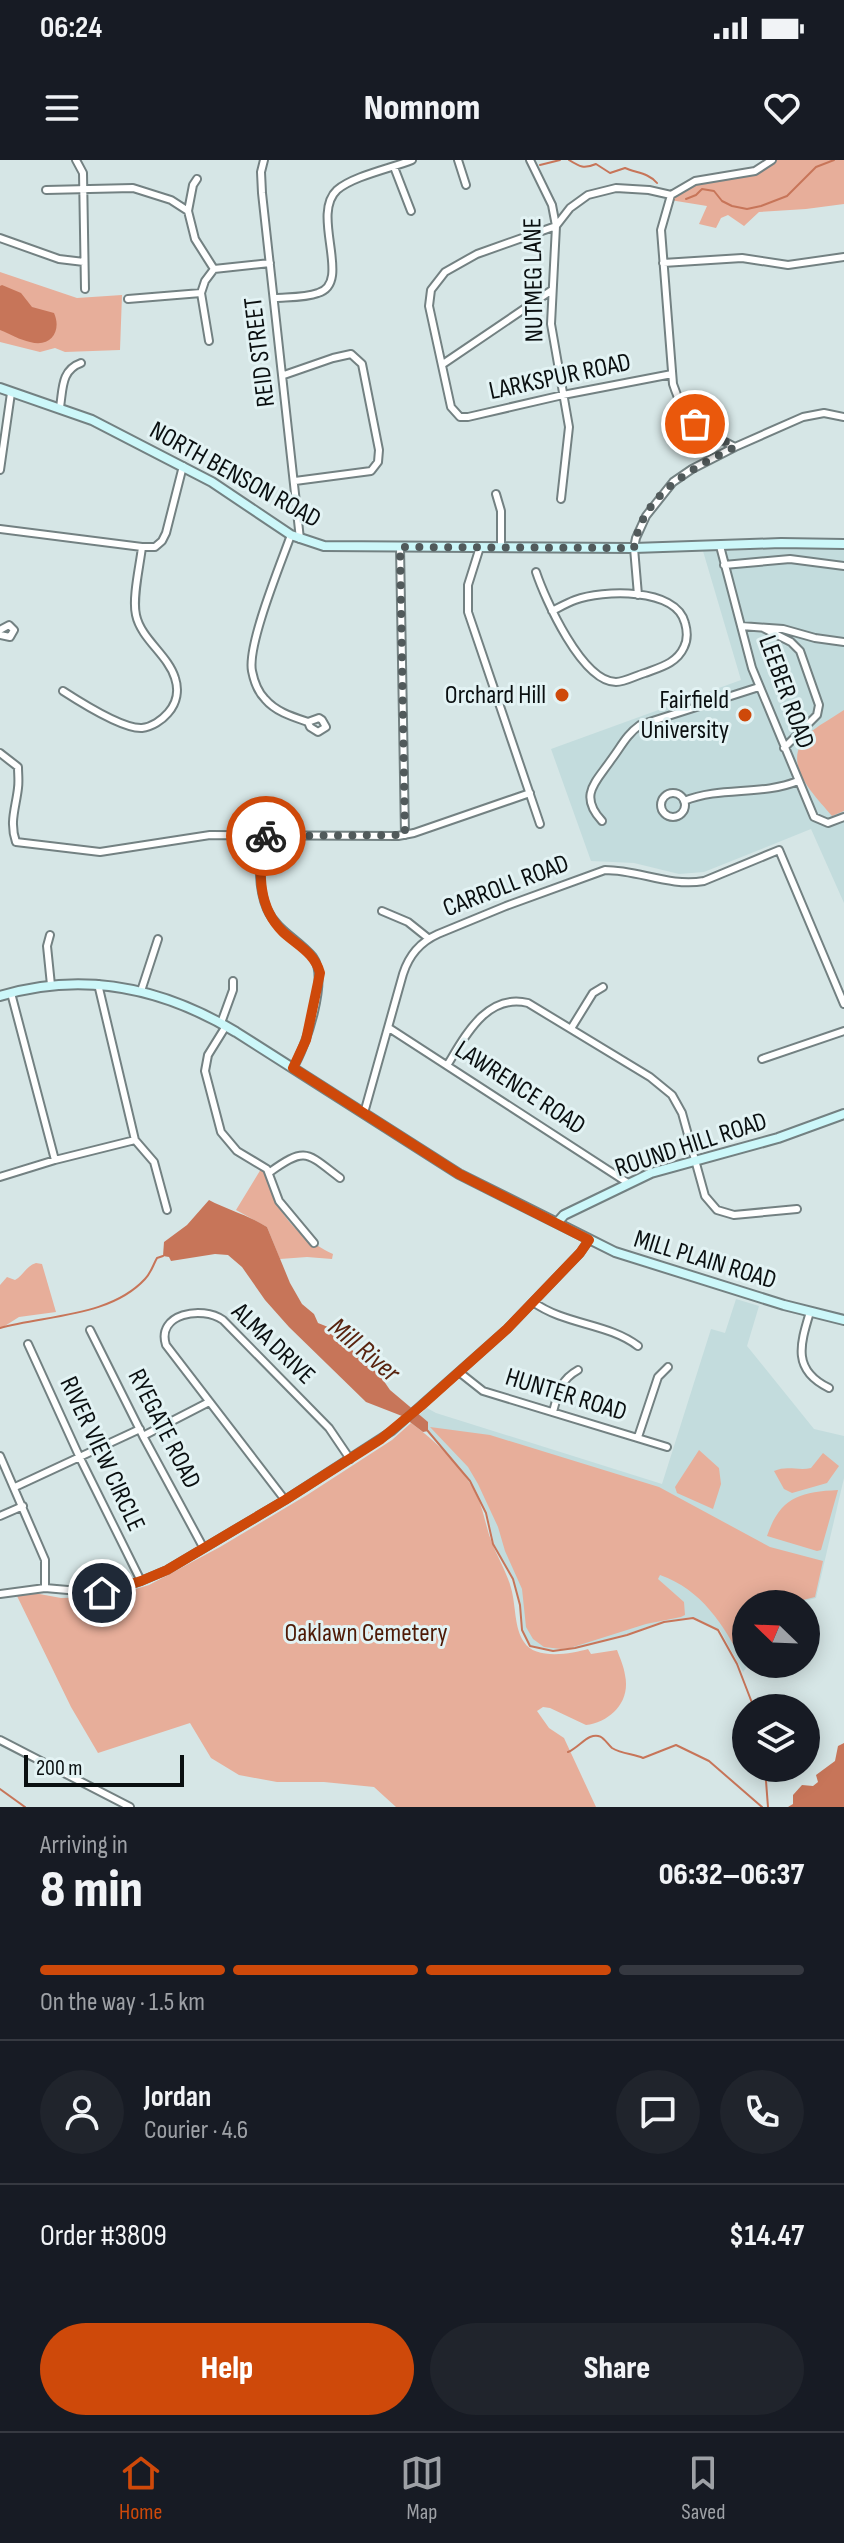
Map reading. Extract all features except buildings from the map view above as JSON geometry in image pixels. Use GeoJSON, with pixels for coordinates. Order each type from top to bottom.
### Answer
{"type":"FeatureCollection","features":[{"type":"Feature","properties":{"kind":"main road","name":"NORTH BENSON ROAD"},"geometry":{"type":"LineString","coordinates":[[0,388],[92,420],[212,482],[296,537],[330,547],[634,548],[844,544]]}},
{"type":"Feature","properties":{"kind":"main road","name":"MILL PLAIN ROAD"},"geometry":{"type":"LineString","coordinates":[[0,996],[51,985],[98,984],[141,991],[178,1002],[223,1024],[459,1174],[589,1240],[643,1263],[844,1320]]}},
{"type":"Feature","properties":{"kind":"main road","name":"ROUND HILL ROAD"},"geometry":{"type":"LineString","coordinates":[[557,1223],[564,1215],[651,1173],[778,1138],[844,1114]]}},
{"type":"Feature","properties":{"kind":"street"},"geometry":{"type":"LineString","coordinates":[[76,160],[83,173],[85,289]]}},
{"type":"Feature","properties":{"kind":"street","name":"REID STREET"},"geometry":{"type":"LineString","coordinates":[[264,160],[261,178],[295,481],[296,537]]}},
{"type":"Feature","properties":{"kind":"street"},"geometry":{"type":"LineString","coordinates":[[275,298],[318,294],[326,289],[333,277],[327,219],[333,195],[351,182],[412,160]]}},
{"type":"Feature","properties":{"kind":"street"},"geometry":{"type":"LineString","coordinates":[[458,160],[466,185]]}},
{"type":"Feature","properties":{"kind":"street","name":"NUTMEG LANE"},"geometry":{"type":"LineString","coordinates":[[530,160],[552,205],[556,226],[552,334],[569,427],[561,499]]}},
{"type":"Feature","properties":{"kind":"street"},"geometry":{"type":"LineString","coordinates":[[552,290],[443,364],[429,306],[434,284],[455,265],[556,226],[575,203],[600,191],[616,188],[671,195],[695,181],[755,171],[772,160]]}},
{"type":"Feature","properties":{"kind":"street"},"geometry":{"type":"LineString","coordinates":[[394,167],[411,211]]}},
{"type":"Feature","properties":{"kind":"street"},"geometry":{"type":"LineString","coordinates":[[197,179],[188,211],[195,239],[214,269]]}},
{"type":"Feature","properties":{"kind":"street"},"geometry":{"type":"LineString","coordinates":[[46,190],[133,188],[171,200],[188,211]]}},
{"type":"Feature","properties":{"kind":"street"},"geometry":{"type":"LineString","coordinates":[[671,195],[661,230],[672,374],[679,402],[701,429],[735,447]]}},
{"type":"Feature","properties":{"kind":"street"},"geometry":{"type":"LineString","coordinates":[[0,238],[59,259],[84,262]]}},
{"type":"Feature","properties":{"kind":"street"},"geometry":{"type":"LineString","coordinates":[[663,263],[742,258],[788,265],[844,257]]}},
{"type":"Feature","properties":{"kind":"street"},"geometry":{"type":"LineString","coordinates":[[209,341],[201,293],[214,269],[270,263]]}},
{"type":"Feature","properties":{"kind":"street"},"geometry":{"type":"LineString","coordinates":[[128,299],[201,293]]}},
{"type":"Feature","properties":{"kind":"street"},"geometry":{"type":"LineString","coordinates":[[284,375],[351,354],[362,364],[379,450],[378,462],[371,471],[295,481]]}},
{"type":"Feature","properties":{"kind":"street"},"geometry":{"type":"LineString","coordinates":[[60,407],[67,373],[70,367],[81,363]]}},
{"type":"Feature","properties":{"kind":"street","name":"LARKSPUR ROAD"},"geometry":{"type":"LineString","coordinates":[[443,364],[451,407],[457,415],[468,417],[672,374]]}},
{"type":"Feature","properties":{"kind":"street"},"geometry":{"type":"LineString","coordinates":[[0,470],[11,393]]}},
{"type":"Feature","properties":{"kind":"street"},"geometry":{"type":"LineString","coordinates":[[638,595],[636,538],[646,516],[673,482],[735,447],[815,414],[844,417]]}},
{"type":"Feature","properties":{"kind":"street"},"geometry":{"type":"LineString","coordinates":[[0,529],[155,547],[164,538],[183,466]]}},
{"type":"Feature","properties":{"kind":"street"},"geometry":{"type":"LineString","coordinates":[[496,494],[501,511],[501,547]]}},
{"type":"Feature","properties":{"kind":"street"},"geometry":{"type":"LineString","coordinates":[[296,537],[254,643],[251,670],[257,688],[266,700],[282,712],[308,722]]}},
{"type":"Feature","properties":{"kind":"street","name":"LEEBER ROAD"},"geometry":{"type":"LineString","coordinates":[[720,546],[759,687],[814,817],[828,823],[844,817]]}},
{"type":"Feature","properties":{"kind":"street"},"geometry":{"type":"LineString","coordinates":[[63,691],[83,704],[140,728],[153,725],[166,716],[175,704],[178,687],[174,673],[138,622],[134,611],[142,547]]}},
{"type":"Feature","properties":{"kind":"street"},"geometry":{"type":"LineString","coordinates":[[400,547],[405,835]]}},
{"type":"Feature","properties":{"kind":"street"},"geometry":{"type":"LineString","coordinates":[[480,547],[468,585],[468,612],[540,824]]}},
{"type":"Feature","properties":{"kind":"street"},"geometry":{"type":"LineString","coordinates":[[724,565],[790,559],[844,566]]}},
{"type":"Feature","properties":{"kind":"street"},"geometry":{"type":"LineString","coordinates":[[536,572],[552,611],[584,662],[601,677],[616,682],[665,667],[676,659],[686,644],[687,630],[683,617],[675,606],[660,599],[638,595],[597,596],[576,600],[552,611]]}},
{"type":"Feature","properties":{"kind":"street"},"geometry":{"type":"LineString","coordinates":[[741,626],[783,629],[844,642]]}},
{"type":"Feature","properties":{"kind":"street"},"geometry":{"type":"LineString","coordinates":[[763,628],[791,642],[800,651],[819,705],[817,715],[784,748]]}},
{"type":"Feature","properties":{"kind":"street"},"geometry":{"type":"LineString","coordinates":[[602,821],[591,805],[593,784],[631,732],[640,725],[759,687]]}},
{"type":"Feature","properties":{"kind":"street"},"geometry":{"type":"LineString","coordinates":[[0,753],[18,767],[19,787],[12,832],[16,842],[100,852],[210,835],[405,835],[530,793]]}},
{"type":"Feature","properties":{"kind":"street"},"geometry":{"type":"LineString","coordinates":[[684,801],[709,793],[766,791],[798,781]]}},
{"type":"Feature","properties":{"kind":"street"},"geometry":{"type":"LineString","coordinates":[[262,836],[260,878],[266,907],[281,930],[310,954],[320,973],[306,1040],[293,1068]]}},
{"type":"Feature","properties":{"kind":"street","name":"CARROLL ROAD"},"geometry":{"type":"LineString","coordinates":[[364,1113],[408,961],[428,938],[605,870],[692,883],[779,850],[844,1004]]}},
{"type":"Feature","properties":{"kind":"street"},"geometry":{"type":"LineString","coordinates":[[382,911],[408,922],[428,938]]}},
{"type":"Feature","properties":{"kind":"street"},"geometry":{"type":"LineString","coordinates":[[50,935],[47,946],[51,985]]}},
{"type":"Feature","properties":{"kind":"street"},"geometry":{"type":"LineString","coordinates":[[141,991],[158,939]]}},
{"type":"Feature","properties":{"kind":"street"},"geometry":{"type":"LineString","coordinates":[[233,981],[223,1024],[205,1065],[218,1125],[237,1151],[270,1172],[279,1201],[314,1243]]}},
{"type":"Feature","properties":{"kind":"street"},"geometry":{"type":"LineString","coordinates":[[98,984],[135,1140],[154,1162],[167,1210]]}},
{"type":"Feature","properties":{"kind":"street"},"geometry":{"type":"LineString","coordinates":[[572,1027],[593,993],[603,987]]}},
{"type":"Feature","properties":{"kind":"street"},"geometry":{"type":"LineString","coordinates":[[11,993],[55,1160]]}},
{"type":"Feature","properties":{"kind":"street"},"geometry":{"type":"LineString","coordinates":[[448,1064],[476,1020],[504,1004],[517,1001],[528,1003],[572,1027],[650,1077],[672,1095],[682,1113],[694,1162],[709,1203],[721,1212],[734,1215],[797,1209]]}},
{"type":"Feature","properties":{"kind":"street","name":"LAWRENCE ROAD"},"geometry":{"type":"LineString","coordinates":[[389,1028],[628,1183]]}},
{"type":"Feature","properties":{"kind":"street"},"geometry":{"type":"LineString","coordinates":[[762,1059],[844,1031]]}},
{"type":"Feature","properties":{"kind":"street"},"geometry":{"type":"LineString","coordinates":[[0,1177],[135,1140]]}},
{"type":"Feature","properties":{"kind":"street"},"geometry":{"type":"LineString","coordinates":[[270,1172],[289,1158],[303,1154],[340,1178]]}},
{"type":"Feature","properties":{"kind":"street"},"geometry":{"type":"LineString","coordinates":[[0,1594],[45,1588],[102,1593],[141,1581],[167,1570],[285,1500],[400,1424],[533,1302],[589,1240]]}},
{"type":"Feature","properties":{"kind":"street"},"geometry":{"type":"LineString","coordinates":[[533,1302],[557,1315],[628,1338],[638,1346]]}},
{"type":"Feature","properties":{"kind":"street","name":"ALMA DRIVE"},"geometry":{"type":"LineString","coordinates":[[285,1500],[164,1341],[168,1326],[180,1317],[207,1312],[223,1320],[329,1428],[350,1459]]}},
{"type":"Feature","properties":{"kind":"street"},"geometry":{"type":"LineString","coordinates":[[810,1312],[801,1347],[802,1359],[813,1379],[829,1388]]}},
{"type":"Feature","properties":{"kind":"street","name":"RYEGATE ROAD"},"geometry":{"type":"LineString","coordinates":[[90,1330],[203,1547]]}},
{"type":"Feature","properties":{"kind":"street","name":"RIVER VIEW CIRCLE"},"geometry":{"type":"LineString","coordinates":[[28,1344],[141,1581]]}},
{"type":"Feature","properties":{"kind":"street"},"geometry":{"type":"LineString","coordinates":[[638,1437],[658,1377],[668,1367]]}},
{"type":"Feature","properties":{"kind":"street"},"geometry":{"type":"LineString","coordinates":[[553,1412],[564,1380],[578,1370]]}},
{"type":"Feature","properties":{"kind":"street","name":"HUNTER ROAD"},"geometry":{"type":"LineString","coordinates":[[459,1372],[483,1391],[667,1447]]}},
{"type":"Feature","properties":{"kind":"street"},"geometry":{"type":"LineString","coordinates":[[15,1487],[209,1402]]}},
{"type":"Feature","properties":{"kind":"street"},"geometry":{"type":"LineString","coordinates":[[0,1456],[45,1560],[45,1588]]}},
{"type":"Feature","properties":{"kind":"street"},"geometry":{"type":"LineString","coordinates":[[0,1516],[23,1506]]}},
{"type":"Feature","properties":{"kind":"street"},"geometry":{"type":"LineString","coordinates":[[0,1740],[130,1807]]}},
{"type":"Feature","properties":{"kind":"shaded area"},"geometry":{"type":"Polygon","coordinates":[[[2,285],[21,293],[32,307],[54,313],[57,326],[49,340],[44,343],[30,342],[0,330],[2,285]]]}},
{"type":"Feature","properties":{"kind":"shaded area","name":"Fairfield University"},"geometry":{"type":"Polygon","coordinates":[[[844,548],[844,903],[811,829],[704,872],[679,874],[634,863],[591,861],[551,749],[741,680],[703,551],[844,548]]]}},
{"type":"Feature","properties":{"kind":"shaded area"},"geometry":{"type":"Polygon","coordinates":[[[209,1200],[267,1227],[302,1304],[314,1314],[318,1323],[343,1333],[354,1353],[368,1361],[390,1390],[428,1422],[428,1431],[423,1432],[402,1416],[366,1402],[289,1327],[242,1267],[228,1255],[171,1261],[163,1256],[164,1242],[187,1225],[209,1200]]]}},
{"type":"Feature","properties":{"kind":"shaded area"},"geometry":{"type":"Polygon","coordinates":[[[736,1299],[759,1306],[747,1346],[814,1429],[844,1436],[844,1478],[818,1590],[732,1590],[732,1652],[720,1630],[693,1617],[664,1621],[575,1648],[553,1650],[531,1646],[522,1630],[514,1580],[494,1544],[487,1512],[471,1481],[416,1418],[427,1408],[662,1484],[711,1329],[725,1333],[736,1299]]]}},
{"type":"Feature","properties":{"kind":"shaded area"},"geometry":{"type":"Polygon","coordinates":[[[844,1743],[844,1807],[788,1807],[793,1804],[793,1795],[802,1785],[813,1786],[820,1782],[820,1772],[835,1761],[838,1746],[844,1743]]]}},
{"type":"Feature","properties":{"kind":"green space"},"geometry":{"type":"Polygon","coordinates":[[[776,160],[844,160],[844,204],[759,212],[744,226],[728,215],[721,218],[716,228],[699,224],[707,206],[670,200],[673,195],[694,184],[758,174],[776,160]]]}},
{"type":"Feature","properties":{"kind":"green space"},"geometry":{"type":"Polygon","coordinates":[[[0,272],[77,298],[122,295],[120,350],[65,352],[55,348],[40,352],[0,342],[0,272]]]}},
{"type":"Feature","properties":{"kind":"green space"},"geometry":{"type":"Polygon","coordinates":[[[844,710],[844,811],[832,816],[801,775],[798,753],[802,742],[812,731],[844,710]]]}},
{"type":"Feature","properties":{"kind":"green space"},"geometry":{"type":"Polygon","coordinates":[[[261,1169],[288,1220],[308,1239],[333,1254],[332,1259],[280,1259],[267,1227],[236,1210],[261,1169]]]}},
{"type":"Feature","properties":{"kind":"green space"},"geometry":{"type":"Polygon","coordinates":[[[36,1263],[42,1264],[56,1312],[19,1317],[0,1329],[0,1285],[7,1277],[15,1280],[36,1263]]]}},
{"type":"Feature","properties":{"kind":"green space","name":"Oaklawn Cemetery"},"geometry":{"type":"Polygon","coordinates":[[[411,1423],[448,1456],[477,1496],[513,1595],[518,1630],[529,1648],[563,1654],[588,1649],[591,1654],[617,1650],[626,1685],[622,1702],[610,1715],[586,1725],[550,1708],[543,1707],[537,1711],[549,1728],[564,1738],[596,1807],[396,1807],[374,1787],[324,1782],[277,1782],[239,1775],[211,1758],[190,1723],[98,1753],[71,1707],[17,1596],[34,1593],[61,1598],[109,1597],[149,1585],[307,1495],[392,1440],[411,1423]]]}},
{"type":"Feature","properties":{"kind":"green space"},"geometry":{"type":"Polygon","coordinates":[[[430,1427],[490,1435],[659,1487],[770,1547],[823,1561],[817,1590],[732,1590],[732,1641],[699,1599],[675,1581],[660,1575],[658,1579],[684,1602],[685,1615],[570,1648],[544,1647],[533,1639],[526,1627],[522,1589],[498,1527],[468,1467],[430,1427]]]}},
{"type":"Feature","properties":{"kind":"green space"},"geometry":{"type":"Polygon","coordinates":[[[699,1450],[719,1468],[721,1484],[713,1509],[677,1493],[675,1487],[699,1450]]]}},
{"type":"Feature","properties":{"kind":"green space"},"geometry":{"type":"Polygon","coordinates":[[[823,1453],[839,1466],[827,1483],[792,1493],[784,1489],[774,1471],[811,1468],[823,1453]]]}},
{"type":"Feature","properties":{"kind":"green space"},"geometry":{"type":"Polygon","coordinates":[[[838,1490],[821,1550],[767,1536],[785,1505],[802,1495],[838,1490]]]}},
{"type":"Feature","properties":{"kind":"waterway"},"geometry":{"type":"LineString","coordinates":[[540,165],[560,160]]}},
{"type":"Feature","properties":{"kind":"waterway"},"geometry":{"type":"LineString","coordinates":[[569,160],[582,166],[596,164],[610,173],[625,168],[646,175],[657,183]]}},
{"type":"Feature","properties":{"kind":"waterway"},"geometry":{"type":"LineString","coordinates":[[686,199],[702,189],[714,191],[722,201],[732,206],[747,209],[761,206],[787,196],[816,167],[834,160]]}},
{"type":"Feature","properties":{"kind":"waterway","name":"Mill River"},"geometry":{"type":"LineString","coordinates":[[0,1328],[77,1313],[114,1301],[145,1279],[157,1258],[163,1256]]}},
{"type":"Feature","properties":{"kind":"waterway","name":"Mill River"},"geometry":{"type":"LineString","coordinates":[[427,1430],[470,1481],[486,1513],[493,1544],[513,1579],[522,1630],[530,1646],[553,1651],[575,1648],[664,1622],[693,1618],[718,1630],[737,1664],[749,1694]]}},
{"type":"Feature","properties":{"kind":"waterway"},"geometry":{"type":"LineString","coordinates":[[568,1752],[594,1736],[616,1750],[643,1758],[676,1745],[709,1761],[762,1807]]}},
{"type":"Feature","properties":{"kind":"waterway","name":"Mill River"},"geometry":{"type":"LineString","coordinates":[[766,1782],[768,1807]]}},
{"type":"Feature","properties":{"kind":"waterway"},"geometry":{"type":"LineString","coordinates":[[0,1789],[25,1807]]}},
{"type":"Feature","properties":{"kind":"way so far"},"geometry":{"type":"LineString","coordinates":[[266,836],[405,835],[400,547],[634,548],[646,516],[673,482],[735,447],[695,424]]}},
{"type":"Feature","properties":{"kind":"place","name":"Orchard Hill"},"geometry":{"type":"Point","coordinates":[562,695]}},
{"type":"Feature","properties":{"kind":"place","name":"Fairfield University"},"geometry":{"type":"Point","coordinates":[745,715]}},
{"type":"Feature","properties":{"kind":"route"},"geometry":{"type":"LineString","coordinates":[[102,1593],[167,1570],[381,1439],[507,1329],[589,1240],[459,1174],[293,1068],[306,1040],[320,973],[310,954],[281,930],[266,907],[260,878],[262,836],[266,836]]}}]}
